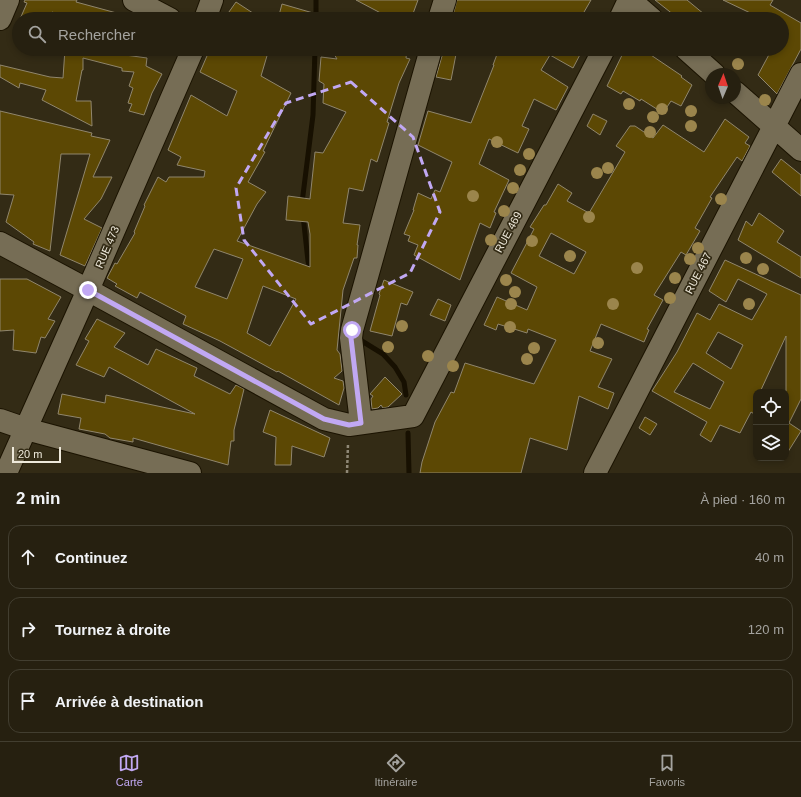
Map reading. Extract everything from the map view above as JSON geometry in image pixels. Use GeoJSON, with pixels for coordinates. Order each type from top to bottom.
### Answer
{"type":"FeatureCollection","features":[{"type":"Feature","properties":{"kind":"street"},"geometry":{"type":"LineString","coordinates":[[0,19],[8,0]]}},
{"type":"Feature","properties":{"kind":"street"},"geometry":{"type":"LineString","coordinates":[[134,0],[157,12]]}},
{"type":"Feature","properties":{"kind":"street"},"geometry":{"type":"LineString","coordinates":[[208,12],[212,0]]}},
{"type":"Feature","properties":{"kind":"street"},"geometry":{"type":"LineString","coordinates":[[441,12],[445,0]]}},
{"type":"Feature","properties":{"kind":"street"},"geometry":{"type":"LineString","coordinates":[[624,12],[630,0],[644,12]]}},
{"type":"Feature","properties":{"kind":"street","name":"RUE 473"},"geometry":{"type":"LineString","coordinates":[[6,473],[88,290],[189,56]]}},
{"type":"Feature","properties":{"kind":"street"},"geometry":{"type":"LineString","coordinates":[[0,243],[324,419],[355,424],[352,334],[429,56]]}},
{"type":"Feature","properties":{"kind":"street","name":"RUE 469"},"geometry":{"type":"LineString","coordinates":[[355,424],[413,416],[600,56]]}},
{"type":"Feature","properties":{"kind":"street"},"geometry":{"type":"LineString","coordinates":[[694,56],[707,68]]}},
{"type":"Feature","properties":{"kind":"street","name":"RUE 467"},"geometry":{"type":"LineString","coordinates":[[595,473],[801,74]]}},
{"type":"Feature","properties":{"kind":"street"},"geometry":{"type":"LineString","coordinates":[[741,97],[801,150]]}},
{"type":"Feature","properties":{"kind":"street"},"geometry":{"type":"LineString","coordinates":[[0,420],[23,436],[190,473]]}},
{"type":"Feature","properties":{"kind":"path"},"geometry":{"type":"LineString","coordinates":[[347,473],[355,424]]}},
{"type":"Feature","properties":{"kind":"highlighted area"},"geometry":{"type":"Polygon","coordinates":[[[351,82],[413,137],[440,212],[410,273],[311,324],[244,240],[236,188],[286,103],[351,82]]]}},
{"type":"Feature","properties":{"kind":"building"},"geometry":{"type":"Polygon","coordinates":[[[25,0],[77,0],[76,2],[113,12],[23,12],[27,3],[24,2],[25,0]]]}},
{"type":"Feature","properties":{"kind":"building"},"geometry":{"type":"Polygon","coordinates":[[[356,0],[418,0],[414,12],[379,12],[356,0]]]}},
{"type":"Feature","properties":{"kind":"building"},"geometry":{"type":"Polygon","coordinates":[[[457,0],[591,0],[584,12],[454,12],[457,0]]]}},
{"type":"Feature","properties":{"kind":"building"},"geometry":{"type":"Polygon","coordinates":[[[655,0],[687,0],[702,12],[670,12],[655,0]]]}},
{"type":"Feature","properties":{"kind":"building"},"geometry":{"type":"Polygon","coordinates":[[[723,0],[773,0],[770,5],[782,12],[748,12],[723,0]]]}},
{"type":"Feature","properties":{"kind":"building"},"geometry":{"type":"Polygon","coordinates":[[[236,2],[251,12],[229,12],[236,2]]]}},
{"type":"Feature","properties":{"kind":"building"},"geometry":{"type":"Polygon","coordinates":[[[282,4],[310,12],[280,12],[282,4]]]}},
{"type":"Feature","properties":{"kind":"building"},"geometry":{"type":"Polygon","coordinates":[[[789,16],[801,23],[801,49],[777,94],[758,75],[768,56],[789,56],[789,16]]]}},
{"type":"Feature","properties":{"kind":"building"},"geometry":{"type":"Polygon","coordinates":[[[65,56],[132,56],[147,58],[146,66],[162,74],[152,93],[144,115],[129,111],[132,104],[128,103],[133,88],[129,86],[134,72],[122,71],[122,68],[83,58],[83,70],[76,101],[91,101],[92,126],[42,100],[46,90],[20,83],[19,88],[0,77],[0,65],[50,77],[63,78],[65,56]]]}},
{"type":"Feature","properties":{"kind":"building"},"geometry":{"type":"Polygon","coordinates":[[[207,56],[267,56],[261,76],[291,93],[263,151],[265,152],[248,182],[266,192],[257,204],[237,241],[310,267],[310,234],[308,222],[286,220],[288,196],[310,199],[315,152],[323,153],[346,112],[323,103],[324,84],[319,81],[321,57],[337,59],[335,56],[406,56],[406,58],[410,59],[399,83],[377,162],[371,159],[363,191],[349,188],[343,223],[360,225],[357,258],[354,258],[343,290],[337,350],[340,354],[342,371],[334,378],[343,381],[344,388],[339,405],[278,371],[277,372],[220,341],[183,324],[186,316],[140,292],[137,298],[115,286],[117,284],[107,278],[135,233],[134,232],[145,206],[144,205],[158,177],[166,182],[169,177],[204,177],[205,171],[177,165],[181,157],[168,150],[191,95],[227,116],[237,91],[200,72],[207,56]],[[214,249],[195,287],[227,299],[243,259],[214,249]],[[263,286],[247,333],[270,346],[296,299],[263,286]]]}},
{"type":"Feature","properties":{"kind":"building"},"geometry":{"type":"Polygon","coordinates":[[[442,56],[456,56],[451,80],[436,77],[442,56]]]}},
{"type":"Feature","properties":{"kind":"building"},"geometry":{"type":"Polygon","coordinates":[[[496,56],[549,56],[541,70],[568,87],[556,110],[534,99],[522,126],[529,129],[518,153],[489,139],[479,164],[509,180],[494,212],[496,213],[490,228],[480,223],[460,280],[414,255],[418,245],[408,241],[410,236],[404,234],[414,210],[418,193],[431,199],[435,190],[440,192],[452,162],[418,145],[428,111],[471,123],[496,56]]]}},
{"type":"Feature","properties":{"kind":"building"},"geometry":{"type":"Polygon","coordinates":[[[552,56],[579,56],[573,68],[552,56]]]}},
{"type":"Feature","properties":{"kind":"building"},"geometry":{"type":"Polygon","coordinates":[[[622,56],[652,56],[682,76],[681,77],[692,85],[681,106],[671,101],[663,113],[641,99],[640,101],[623,91],[621,94],[607,86],[622,56]]]}},
{"type":"Feature","properties":{"kind":"building"},"geometry":{"type":"Polygon","coordinates":[[[0,111],[92,133],[91,136],[110,140],[93,177],[112,177],[101,199],[84,219],[102,228],[85,266],[60,255],[90,154],[61,154],[50,251],[33,244],[34,242],[6,222],[14,195],[0,194],[0,111]]]}},
{"type":"Feature","properties":{"kind":"building"},"geometry":{"type":"Polygon","coordinates":[[[593,114],[607,121],[600,135],[587,126],[593,114]]]}},
{"type":"Feature","properties":{"kind":"building"},"geometry":{"type":"Polygon","coordinates":[[[725,119],[749,137],[745,143],[750,146],[742,161],[737,157],[710,197],[712,198],[695,228],[700,231],[686,255],[681,252],[654,295],[663,300],[647,329],[649,330],[644,342],[601,324],[590,351],[612,359],[598,387],[614,393],[608,409],[579,396],[567,450],[530,438],[521,473],[420,473],[435,422],[451,392],[454,393],[465,363],[534,384],[556,340],[528,329],[527,333],[498,324],[496,330],[484,325],[497,297],[527,310],[537,287],[511,273],[534,229],[530,227],[544,205],[546,205],[558,184],[572,193],[567,201],[589,213],[625,152],[616,146],[630,126],[635,126],[653,138],[663,125],[704,152],[725,119]],[[551,233],[539,256],[574,274],[586,252],[551,233]]]}},
{"type":"Feature","properties":{"kind":"building"},"geometry":{"type":"Polygon","coordinates":[[[781,159],[801,175],[801,196],[772,172],[781,159]]]}},
{"type":"Feature","properties":{"kind":"building"},"geometry":{"type":"Polygon","coordinates":[[[759,213],[784,231],[777,242],[801,257],[801,278],[738,240],[746,221],[752,226],[759,213]]]}},
{"type":"Feature","properties":{"kind":"building"},"geometry":{"type":"Polygon","coordinates":[[[725,260],[801,295],[801,399],[789,423],[789,389],[786,389],[786,336],[761,389],[753,389],[753,413],[751,412],[740,433],[720,425],[711,442],[700,435],[707,422],[652,391],[677,352],[697,313],[710,320],[719,304],[752,320],[767,294],[738,279],[726,302],[709,291],[725,260]],[[718,332],[706,353],[731,369],[743,345],[718,332]],[[693,363],[674,392],[710,409],[724,382],[693,363]]]}},
{"type":"Feature","properties":{"kind":"building"},"geometry":{"type":"Polygon","coordinates":[[[0,279],[27,279],[61,297],[48,319],[55,321],[45,338],[41,337],[36,353],[13,350],[14,330],[0,331],[0,279]]]}},
{"type":"Feature","properties":{"kind":"building"},"geometry":{"type":"Polygon","coordinates":[[[384,280],[413,292],[407,305],[401,303],[392,336],[370,331],[384,280]]]}},
{"type":"Feature","properties":{"kind":"building"},"geometry":{"type":"Polygon","coordinates":[[[438,299],[451,305],[445,321],[430,315],[438,299]]]}},
{"type":"Feature","properties":{"kind":"building"},"geometry":{"type":"Polygon","coordinates":[[[97,319],[125,333],[114,347],[148,365],[156,349],[197,368],[194,376],[230,394],[236,385],[244,389],[234,430],[234,441],[231,441],[228,465],[133,438],[133,442],[110,438],[105,434],[79,429],[81,418],[58,414],[62,394],[105,403],[106,395],[195,414],[109,367],[104,377],[76,365],[89,341],[85,339],[97,319]]]}},
{"type":"Feature","properties":{"kind":"building"},"geometry":{"type":"Polygon","coordinates":[[[385,377],[402,394],[388,407],[383,408],[381,405],[378,408],[372,409],[371,399],[373,396],[370,394],[385,377]]]}},
{"type":"Feature","properties":{"kind":"building"},"geometry":{"type":"Polygon","coordinates":[[[270,410],[330,438],[324,457],[292,446],[291,465],[275,465],[276,437],[263,432],[270,410]]]}},
{"type":"Feature","properties":{"kind":"building"},"geometry":{"type":"Polygon","coordinates":[[[645,417],[657,424],[650,435],[639,428],[645,417]]]}},
{"type":"Feature","properties":{"kind":"building"},"geometry":{"type":"Polygon","coordinates":[[[789,423],[801,431],[789,450],[789,423]]]}},
{"type":"Feature","properties":{"kind":"waterway"},"geometry":{"type":"LineString","coordinates":[[316,0],[316,12]]}},
{"type":"Feature","properties":{"kind":"waterway"},"geometry":{"type":"LineString","coordinates":[[302,203],[313,115],[315,56]]}},
{"type":"Feature","properties":{"kind":"waterway"},"geometry":{"type":"LineString","coordinates":[[303,215],[308,261],[311,272]]}},
{"type":"Feature","properties":{"kind":"waterway"},"geometry":{"type":"LineString","coordinates":[[357,338],[383,354],[395,367],[404,382],[406,395]]}},
{"type":"Feature","properties":{"kind":"waterway"},"geometry":{"type":"LineString","coordinates":[[408,433],[409,473]]}},
{"type":"Feature","properties":{"kind":"route"},"geometry":{"type":"LineString","coordinates":[[88,290],[324,419],[349,425],[361,423],[351,338],[352,330]]}}]}
